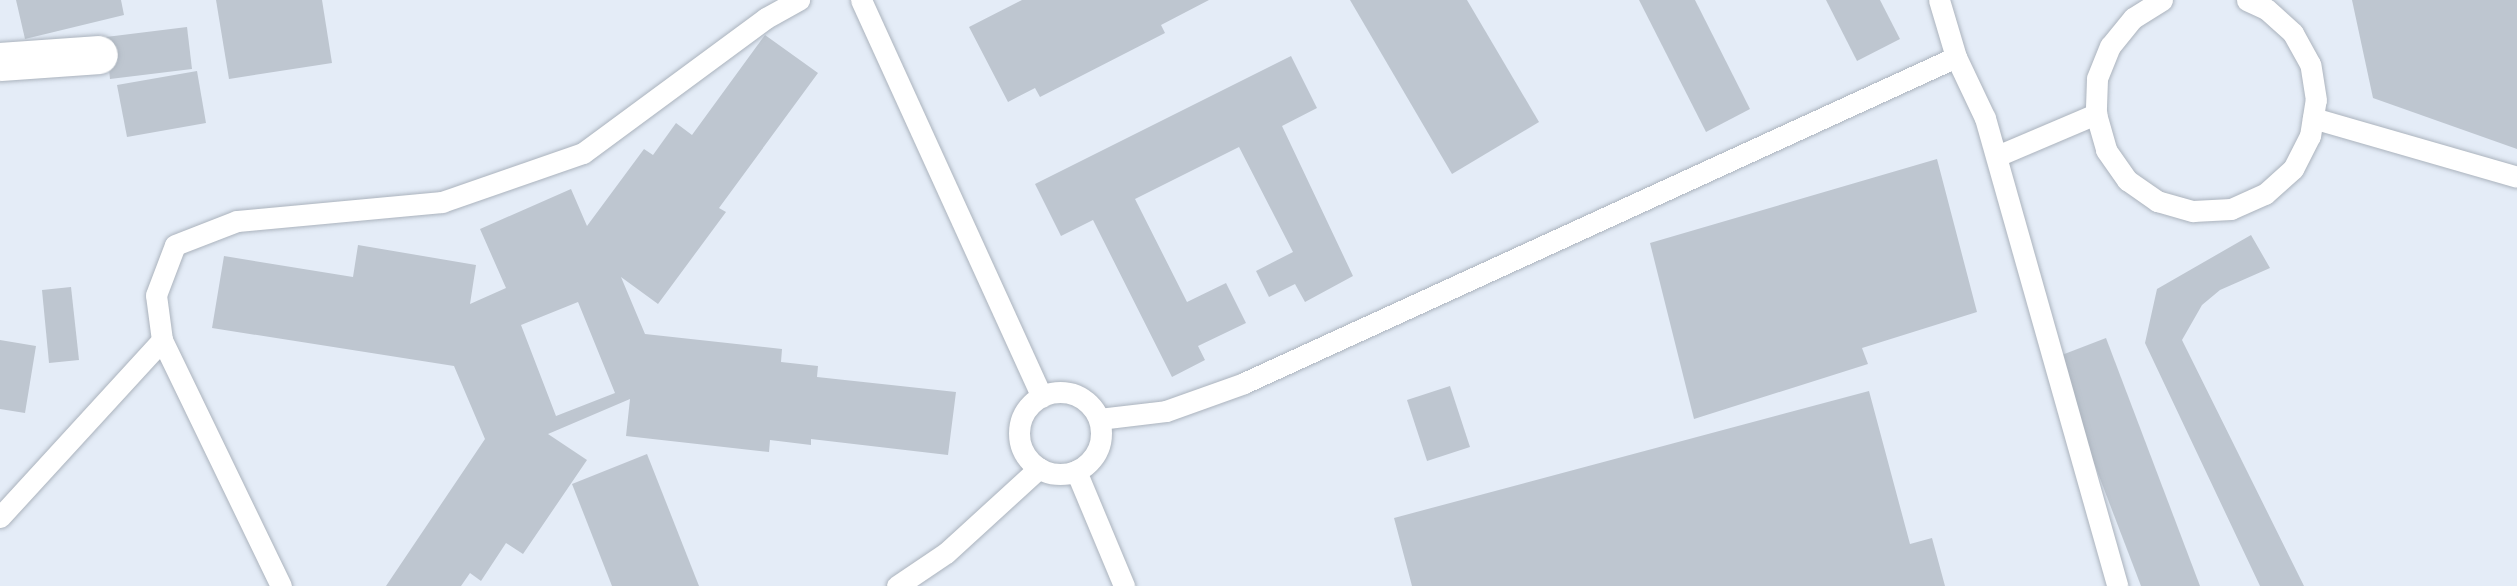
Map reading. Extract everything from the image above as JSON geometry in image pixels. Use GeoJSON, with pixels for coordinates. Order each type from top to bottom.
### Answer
{"type":"FeatureCollection","features":[{"type":"Feature","properties":{"kind":"street"},"geometry":{"type":"LineString","coordinates":[[0,62],[99,55]]}},
{"type":"Feature","properties":{"kind":"lane"},"geometry":{"type":"LineString","coordinates":[[281,586],[162,341],[156,295],[175,245],[237,221],[442,202],[583,153],[766,18],[799,0]]}},
{"type":"Feature","properties":{"kind":"lane"},"geometry":{"type":"LineString","coordinates":[[861,0],[1042,397]]}},
{"type":"Feature","properties":{"kind":"lane"},"geometry":{"type":"LineString","coordinates":[[1939,0],[1956,57],[1985,118],[1997,156],[2117,586]]}},
{"type":"Feature","properties":{"kind":"lane"},"geometry":{"type":"LineString","coordinates":[[2162,0],[2133,18],[2110,46],[2097,79],[2095,114],[2106,150],[2127,180],[2157,201],[2193,211],[2231,209],[2265,194],[2293,169],[2310,136],[2316,100],[2310,64],[2293,33],[2266,9],[2247,0]]}},
{"type":"Feature","properties":{"kind":"lane"},"geometry":{"type":"LineString","coordinates":[[1099,419],[1166,411],[1244,383],[1956,57]]}},
{"type":"Feature","properties":{"kind":"lane"},"geometry":{"type":"LineString","coordinates":[[1997,156],[2095,114]]}},
{"type":"Feature","properties":{"kind":"lane"},"geometry":{"type":"LineString","coordinates":[[2313,118],[2517,177]]}},
{"type":"Feature","properties":{"kind":"lane"},"geometry":{"type":"LineString","coordinates":[[0,517],[162,341]]}},
{"type":"Feature","properties":{"kind":"lane"},"geometry":{"type":"LineString","coordinates":[[1061,392],[1075,394],[1099,419],[1101,440],[1097,453],[1076,471],[1064,474],[1039,468],[1022,448],[1020,435],[1026,411],[1042,397],[1061,392]]}},
{"type":"Feature","properties":{"kind":"lane"},"geometry":{"type":"LineString","coordinates":[[897,586],[946,553],[1039,468]]}},
{"type":"Feature","properties":{"kind":"lane"},"geometry":{"type":"LineString","coordinates":[[1076,471],[1124,586]]}},
{"type":"Feature","properties":{"kind":"building"},"geometry":{"type":"Polygon","coordinates":[[[16,0],[121,0],[124,15],[25,39],[16,0]]]}},
{"type":"Feature","properties":{"kind":"building"},"geometry":{"type":"Polygon","coordinates":[[[216,0],[322,0],[332,63],[229,79],[216,0]]]}},
{"type":"Feature","properties":{"kind":"building"},"geometry":{"type":"Polygon","coordinates":[[[1022,0],[1209,0],[1161,25],[1165,33],[1040,97],[1035,88],[1008,102],[969,27],[1022,0]]]}},
{"type":"Feature","properties":{"kind":"building"},"geometry":{"type":"Polygon","coordinates":[[[1350,0],[1467,0],[1539,122],[1452,174],[1350,0]]]}},
{"type":"Feature","properties":{"kind":"building"},"geometry":{"type":"Polygon","coordinates":[[[1639,0],[1695,0],[1750,109],[1706,132],[1639,0]]]}},
{"type":"Feature","properties":{"kind":"building"},"geometry":{"type":"Polygon","coordinates":[[[1826,0],[1880,0],[1900,39],[1857,61],[1826,0]]]}},
{"type":"Feature","properties":{"kind":"building"},"geometry":{"type":"Polygon","coordinates":[[[2352,0],[2517,0],[2517,149],[2373,98],[2352,0]]]}},
{"type":"Feature","properties":{"kind":"building"},"geometry":{"type":"Polygon","coordinates":[[[187,27],[192,69],[110,79],[106,37],[187,27]]]}},
{"type":"Feature","properties":{"kind":"building"},"geometry":{"type":"Polygon","coordinates":[[[765,35],[818,73],[719,208],[726,212],[658,304],[621,277],[645,334],[782,349],[781,362],[818,366],[817,377],[956,392],[948,455],[811,439],[811,445],[770,440],[769,452],[626,436],[630,399],[548,434],[587,460],[523,554],[506,543],[481,581],[470,573],[461,586],[386,586],[485,439],[454,366],[212,328],[224,256],[353,277],[358,245],[476,265],[470,304],[506,288],[480,229],[571,189],[587,226],[644,149],[653,155],[676,123],[692,135],[765,35]],[[578,302],[521,325],[556,416],[615,393],[578,302]]]}},
{"type":"Feature","properties":{"kind":"building"},"geometry":{"type":"Polygon","coordinates":[[[1291,56],[1317,108],[1282,126],[1353,276],[1305,302],[1295,284],[1269,297],[1256,271],[1293,252],[1239,147],[1135,199],[1187,302],[1226,283],[1246,323],[1198,346],[1205,360],[1172,377],[1093,220],[1061,236],[1035,184],[1291,56]]]}},
{"type":"Feature","properties":{"kind":"building"},"geometry":{"type":"Polygon","coordinates":[[[197,71],[206,123],[127,137],[117,85],[197,71]]]}},
{"type":"Feature","properties":{"kind":"building"},"geometry":{"type":"Polygon","coordinates":[[[1937,159],[1977,312],[1862,348],[1868,364],[1694,419],[1650,243],[1937,159]]]}},
{"type":"Feature","properties":{"kind":"building"},"geometry":{"type":"Polygon","coordinates":[[[2251,235],[2270,268],[2220,290],[2202,305],[2182,340],[2304,586],[2260,586],[2145,343],[2157,289],[2251,235]]]}},
{"type":"Feature","properties":{"kind":"building"},"geometry":{"type":"Polygon","coordinates":[[[71,287],[79,360],[49,363],[42,290],[71,287]]]}},
{"type":"Feature","properties":{"kind":"building"},"geometry":{"type":"Polygon","coordinates":[[[2106,338],[2200,586],[2141,586],[2054,358],[2106,338]]]}},
{"type":"Feature","properties":{"kind":"building"},"geometry":{"type":"Polygon","coordinates":[[[0,340],[36,346],[25,413],[0,409],[0,340]]]}},
{"type":"Feature","properties":{"kind":"building"},"geometry":{"type":"Polygon","coordinates":[[[1450,386],[1470,447],[1427,461],[1407,400],[1450,386]]]}},
{"type":"Feature","properties":{"kind":"building"},"geometry":{"type":"Polygon","coordinates":[[[1869,391],[1910,544],[1932,538],[1945,586],[1412,586],[1394,518],[1869,391]]]}},
{"type":"Feature","properties":{"kind":"building"},"geometry":{"type":"Polygon","coordinates":[[[647,454],[699,586],[612,586],[572,484],[647,454]]]}}]}
